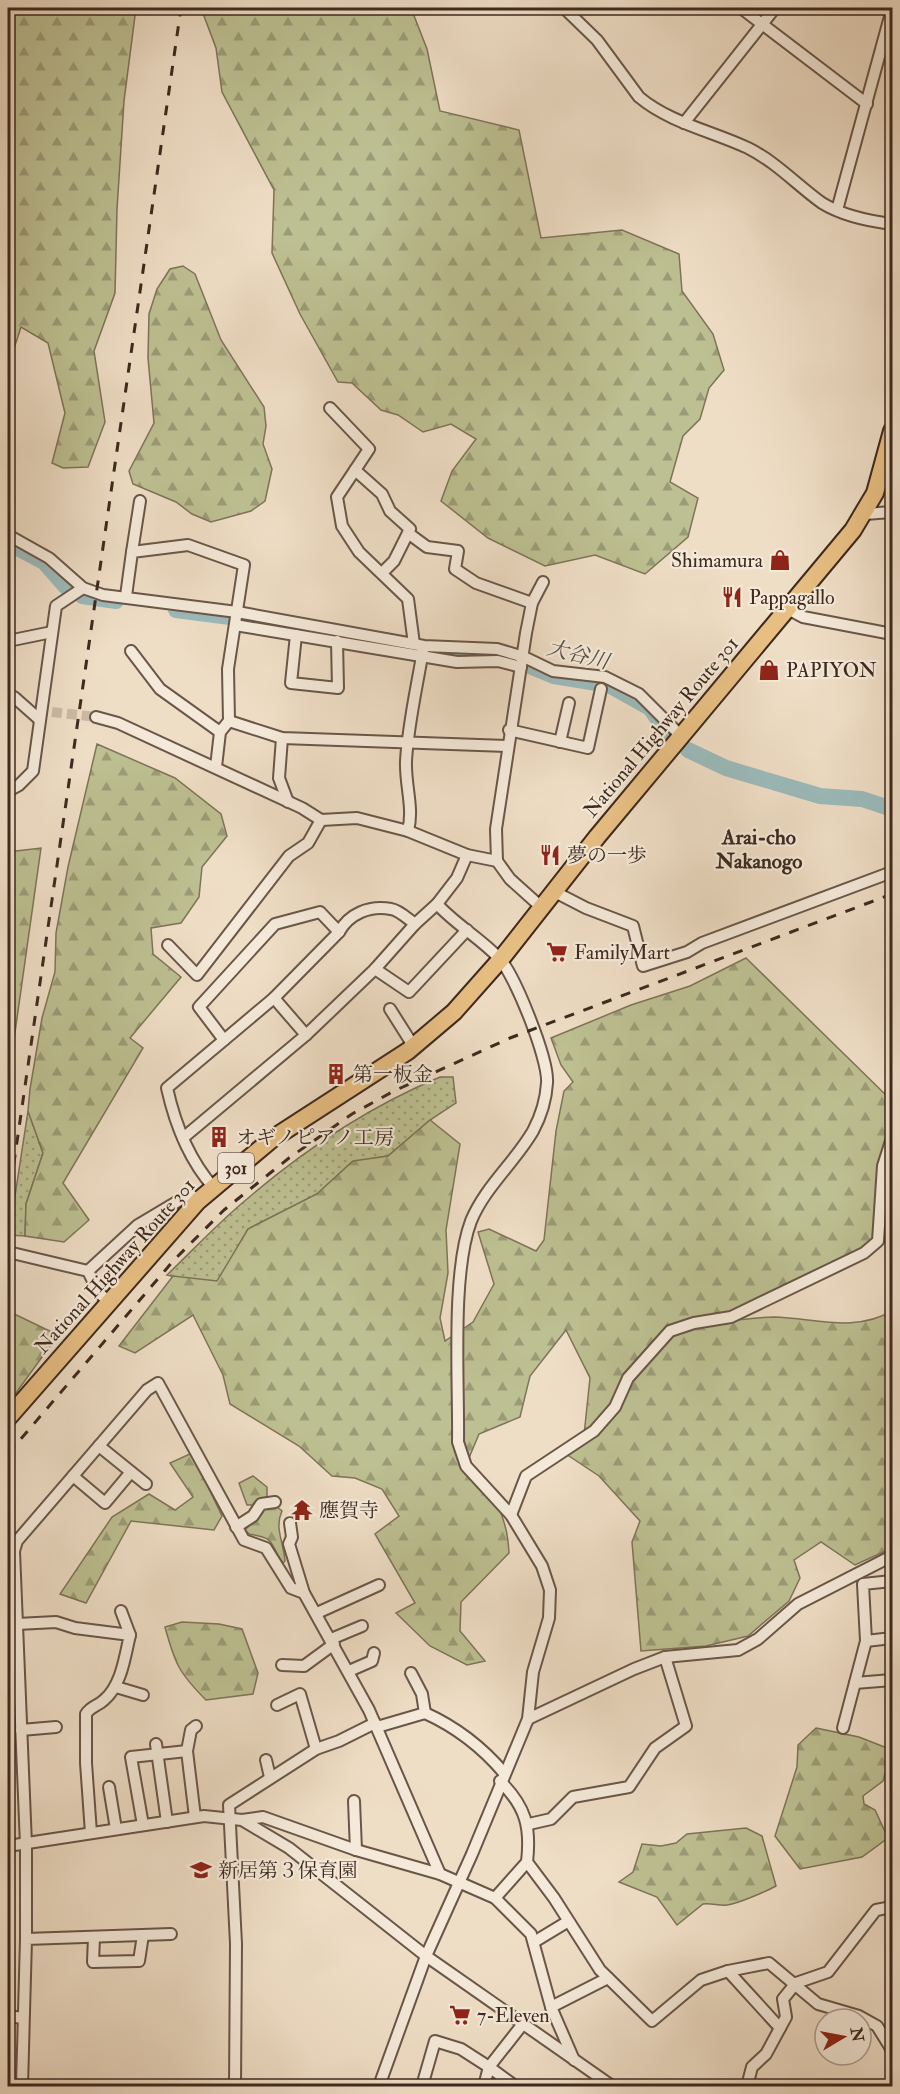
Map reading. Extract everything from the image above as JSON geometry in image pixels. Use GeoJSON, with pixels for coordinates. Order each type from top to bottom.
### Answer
{"type":"FeatureCollection","features":[{"type":"Feature","properties":{"kind":"highway","name":"National Highway Route 301"},"geometry":{"type":"LineString","coordinates":[[8,1418],[108,1301],[198,1201],[272,1139],[414,1047],[454,1012],[501,959],[540,906],[865,514],[879,483],[892,430]]}},
{"type":"Feature","properties":{"kind":"street"},"geometry":{"type":"LineString","coordinates":[[564,8],[597,40],[639,97],[684,123],[758,154],[822,202],[837,210],[869,221],[892,224]]}},
{"type":"Feature","properties":{"kind":"street"},"geometry":{"type":"LineString","coordinates":[[741,8],[867,104]]}},
{"type":"Feature","properties":{"kind":"street"},"geometry":{"type":"LineString","coordinates":[[684,123],[775,8]]}},
{"type":"Feature","properties":{"kind":"street"},"geometry":{"type":"LineString","coordinates":[[837,210],[892,9]]}},
{"type":"Feature","properties":{"kind":"street"},"geometry":{"type":"LineString","coordinates":[[330,408],[369,449],[337,498],[342,526],[359,552],[408,599],[420,649],[408,741],[406,789],[412,816],[408,831]]}},
{"type":"Feature","properties":{"kind":"street"},"geometry":{"type":"LineString","coordinates":[[355,470],[382,494],[390,511],[410,530],[394,561],[382,573]]}},
{"type":"Feature","properties":{"kind":"street"},"geometry":{"type":"LineString","coordinates":[[126,596],[140,501]]}},
{"type":"Feature","properties":{"kind":"street"},"geometry":{"type":"LineString","coordinates":[[865,514],[892,512]]}},
{"type":"Feature","properties":{"kind":"street"},"geometry":{"type":"LineString","coordinates":[[408,533],[427,547],[458,551],[455,569],[476,583],[531,603]]}},
{"type":"Feature","properties":{"kind":"street"},"geometry":{"type":"LineString","coordinates":[[8,535],[49,558],[83,588],[103,595],[126,596],[237,612],[420,649],[457,662],[523,662],[553,670],[605,677],[639,694],[677,741]]}},
{"type":"Feature","properties":{"kind":"street"},"geometry":{"type":"LineString","coordinates":[[132,552],[188,545],[244,565],[228,669],[229,721],[220,732],[216,768]]}},
{"type":"Feature","properties":{"kind":"street"},"geometry":{"type":"LineString","coordinates":[[540,906],[510,879],[497,861],[496,829],[509,730],[523,662],[531,603],[543,582]]}},
{"type":"Feature","properties":{"kind":"street"},"geometry":{"type":"LineString","coordinates":[[8,791],[19,786],[33,771],[44,714],[56,606],[83,588]]}},
{"type":"Feature","properties":{"kind":"street"},"geometry":{"type":"LineString","coordinates":[[788,609],[803,617],[892,631]]}},
{"type":"Feature","properties":{"kind":"street"},"geometry":{"type":"LineString","coordinates":[[235,625],[337,641],[420,649]]}},
{"type":"Feature","properties":{"kind":"street"},"geometry":{"type":"LineString","coordinates":[[8,641],[52,632]]}},
{"type":"Feature","properties":{"kind":"street"},"geometry":{"type":"LineString","coordinates":[[296,635],[291,683],[338,688],[337,641]]}},
{"type":"Feature","properties":{"kind":"street"},"geometry":{"type":"LineString","coordinates":[[130,651],[160,689],[220,732]]}},
{"type":"Feature","properties":{"kind":"street"},"geometry":{"type":"LineString","coordinates":[[509,730],[588,748],[601,690]]}},
{"type":"Feature","properties":{"kind":"street"},"geometry":{"type":"LineString","coordinates":[[14,697],[44,714]]}},
{"type":"Feature","properties":{"kind":"street"},"geometry":{"type":"LineString","coordinates":[[560,742],[569,703]]}},
{"type":"Feature","properties":{"kind":"street"},"geometry":{"type":"LineString","coordinates":[[96,717],[118,723],[288,802],[321,820],[357,818],[408,831],[467,855],[497,861]]}},
{"type":"Feature","properties":{"kind":"street"},"geometry":{"type":"LineString","coordinates":[[229,721],[282,738],[507,746]]}},
{"type":"Feature","properties":{"kind":"street"},"geometry":{"type":"LineString","coordinates":[[282,738],[279,778],[288,802]]}},
{"type":"Feature","properties":{"kind":"street"},"geometry":{"type":"LineString","coordinates":[[168,945],[197,975],[289,856],[308,843],[321,820]]}},
{"type":"Feature","properties":{"kind":"street"},"geometry":{"type":"LineString","coordinates":[[183,1138],[306,1035],[375,969],[415,924],[437,904],[457,878],[467,855]]}},
{"type":"Feature","properties":{"kind":"street"},"geometry":{"type":"LineString","coordinates":[[553,891],[586,908],[633,926],[644,966],[687,952],[702,943],[892,872]]}},
{"type":"Feature","properties":{"kind":"street"},"geometry":{"type":"LineString","coordinates":[[379,2086],[426,1956],[483,1830],[502,1777],[528,1719],[533,1672],[549,1618],[550,1590],[542,1566],[511,1515],[466,1466],[458,1442],[462,1260],[469,1230],[472,1220],[492,1187],[534,1128],[541,1114],[548,1082],[546,1066],[527,1011],[501,959],[437,904]]}},
{"type":"Feature","properties":{"kind":"street"},"geometry":{"type":"LineString","coordinates":[[214,1188],[204,1176],[183,1138],[167,1088],[274,998],[339,932],[347,919],[359,912],[392,909],[415,924]]}},
{"type":"Feature","properties":{"kind":"street"},"geometry":{"type":"LineString","coordinates":[[224,1040],[199,1007],[270,929],[286,920],[320,912],[339,932]]}},
{"type":"Feature","properties":{"kind":"street"},"geometry":{"type":"LineString","coordinates":[[375,969],[409,993],[467,930]]}},
{"type":"Feature","properties":{"kind":"street"},"geometry":{"type":"LineString","coordinates":[[274,998],[306,1035]]}},
{"type":"Feature","properties":{"kind":"street"},"geometry":{"type":"LineString","coordinates":[[390,1009],[414,1047]]}},
{"type":"Feature","properties":{"kind":"street"},"geometry":{"type":"LineString","coordinates":[[511,1515],[526,1476],[594,1431],[615,1407],[627,1378],[670,1331],[694,1323],[731,1317],[854,1258],[878,1240],[879,1209],[892,1138]]}},
{"type":"Feature","properties":{"kind":"street"},"geometry":{"type":"LineString","coordinates":[[88,1271],[138,1225],[175,1201],[190,1194],[198,1201]]}},
{"type":"Feature","properties":{"kind":"street"},"geometry":{"type":"LineString","coordinates":[[8,1252],[88,1271]]}},
{"type":"Feature","properties":{"kind":"street"},"geometry":{"type":"LineString","coordinates":[[88,1271],[99,1293],[108,1301]]}},
{"type":"Feature","properties":{"kind":"street"},"geometry":{"type":"LineString","coordinates":[[22,2086],[26,1845],[13,1568],[17,1540],[147,1390],[158,1383],[236,1527],[247,1542],[266,1548],[291,1588],[304,1593]]}},
{"type":"Feature","properties":{"kind":"street"},"geometry":{"type":"LineString","coordinates":[[99,1446],[146,1484]]}},
{"type":"Feature","properties":{"kind":"street"},"geometry":{"type":"LineString","coordinates":[[73,1476],[105,1503],[131,1472]]}},
{"type":"Feature","properties":{"kind":"street"},"geometry":{"type":"LineString","coordinates":[[236,1527],[253,1516],[261,1504],[275,1502]]}},
{"type":"Feature","properties":{"kind":"street"},"geometry":{"type":"LineString","coordinates":[[290,1523],[292,1537],[289,1544],[304,1593],[333,1641],[376,1725],[440,1874]]}},
{"type":"Feature","properties":{"kind":"street"},"geometry":{"type":"LineString","coordinates":[[528,1719],[634,1669],[665,1657],[738,1650],[758,1640],[798,1604],[892,1556]]}},
{"type":"Feature","properties":{"kind":"street"},"geometry":{"type":"LineString","coordinates":[[843,1728],[866,1641],[863,1584],[892,1581]]}},
{"type":"Feature","properties":{"kind":"street"},"geometry":{"type":"LineString","coordinates":[[317,1613],[379,1585]]}},
{"type":"Feature","properties":{"kind":"street"},"geometry":{"type":"LineString","coordinates":[[92,1833],[86,1763],[86,1714],[90,1707],[104,1700],[116,1687],[129,1635],[121,1611]]}},
{"type":"Feature","properties":{"kind":"street"},"geometry":{"type":"LineString","coordinates":[[17,1624],[56,1622],[75,1628],[129,1635]]}},
{"type":"Feature","properties":{"kind":"street"},"geometry":{"type":"LineString","coordinates":[[282,1665],[304,1666],[333,1641],[362,1626]]}},
{"type":"Feature","properties":{"kind":"street"},"geometry":{"type":"LineString","coordinates":[[866,1641],[892,1638]]}},
{"type":"Feature","properties":{"kind":"street"},"geometry":{"type":"LineString","coordinates":[[349,1671],[372,1661],[374,1653]]}},
{"type":"Feature","properties":{"kind":"street"},"geometry":{"type":"LineString","coordinates":[[529,1824],[551,1819],[573,1797],[628,1787],[655,1748],[686,1726],[665,1657]]}},
{"type":"Feature","properties":{"kind":"street"},"geometry":{"type":"LineString","coordinates":[[411,1673],[422,1694],[425,1713]]}},
{"type":"Feature","properties":{"kind":"street"},"geometry":{"type":"LineString","coordinates":[[855,1683],[892,1680]]}},
{"type":"Feature","properties":{"kind":"street"},"geometry":{"type":"LineString","coordinates":[[116,1687],[143,1695]]}},
{"type":"Feature","properties":{"kind":"street"},"geometry":{"type":"LineString","coordinates":[[277,1705],[300,1694],[316,1749]]}},
{"type":"Feature","properties":{"kind":"street"},"geometry":{"type":"LineString","coordinates":[[236,2086],[236,1944],[229,1805],[316,1749],[376,1725],[425,1713],[485,1750],[529,1824],[527,1862],[495,1898]]}},
{"type":"Feature","properties":{"kind":"street"},"geometry":{"type":"LineString","coordinates":[[195,1817],[187,1750],[191,1730],[196,1726]]}},
{"type":"Feature","properties":{"kind":"street"},"geometry":{"type":"LineString","coordinates":[[21,1730],[56,1727]]}},
{"type":"Feature","properties":{"kind":"street"},"geometry":{"type":"LineString","coordinates":[[143,1825],[131,1757],[156,1749],[187,1750]]}},
{"type":"Feature","properties":{"kind":"street"},"geometry":{"type":"LineString","coordinates":[[156,1749],[167,1821]]}},
{"type":"Feature","properties":{"kind":"street"},"geometry":{"type":"LineString","coordinates":[[266,1760],[270,1777]]}},
{"type":"Feature","properties":{"kind":"street"},"geometry":{"type":"LineString","coordinates":[[109,1787],[116,1830]]}},
{"type":"Feature","properties":{"kind":"street"},"geometry":{"type":"LineString","coordinates":[[354,1801],[356,1850]]}},
{"type":"Feature","properties":{"kind":"street"},"geometry":{"type":"LineString","coordinates":[[8,1846],[195,1817],[229,1817],[242,1820],[289,1848],[426,1956],[612,2086]]}},
{"type":"Feature","properties":{"kind":"street"},"geometry":{"type":"LineString","coordinates":[[242,1820],[263,1817],[356,1850],[440,1874],[495,1898],[528,1930],[534,1942],[552,2007],[576,2062]]}},
{"type":"Feature","properties":{"kind":"street"},"geometry":{"type":"LineString","coordinates":[[527,1862],[554,1898],[591,1958],[652,2021],[701,1980],[728,1971],[769,1963],[796,1983],[818,2004],[859,2016],[877,2026],[892,2050]]}},
{"type":"Feature","properties":{"kind":"street"},"geometry":{"type":"LineString","coordinates":[[747,2086],[752,2067],[766,2054],[786,2017],[783,1999],[796,1983],[828,1972],[876,1910],[892,1907]]}},
{"type":"Feature","properties":{"kind":"street"},"geometry":{"type":"LineString","coordinates":[[534,1942],[567,1922]]}},
{"type":"Feature","properties":{"kind":"street"},"geometry":{"type":"LineString","coordinates":[[26,1939],[171,1934]]}},
{"type":"Feature","properties":{"kind":"street"},"geometry":{"type":"LineString","coordinates":[[94,1937],[93,1962],[139,1961],[143,1935]]}},
{"type":"Feature","properties":{"kind":"street"},"geometry":{"type":"LineString","coordinates":[[728,1971],[780,2028]]}},
{"type":"Feature","properties":{"kind":"street"},"geometry":{"type":"LineString","coordinates":[[552,2007],[608,1978]]}},
{"type":"Feature","properties":{"kind":"street"},"geometry":{"type":"LineString","coordinates":[[8,2016],[23,2018]]}},
{"type":"Feature","properties":{"kind":"street"},"geometry":{"type":"LineString","coordinates":[[484,2086],[489,2067],[522,2025]]}},
{"type":"Feature","properties":{"kind":"street"},"geometry":{"type":"LineString","coordinates":[[422,2086],[435,2041],[461,2049],[515,2086]]}},
{"type":"Feature","properties":{"kind":"green space"},"geometry":{"type":"Polygon","coordinates":[[[8,8],[136,8],[124,101],[117,209],[115,293],[94,351],[105,422],[88,467],[63,468],[52,463],[65,413],[48,343],[21,327],[8,367],[8,8]]]}},
{"type":"Feature","properties":{"kind":"green space"},"geometry":{"type":"Polygon","coordinates":[[[201,8],[411,8],[427,49],[440,111],[519,130],[541,238],[622,230],[679,254],[682,291],[713,334],[724,370],[709,388],[700,419],[683,436],[670,482],[698,498],[688,537],[645,574],[595,555],[545,566],[488,538],[441,501],[452,471],[476,439],[451,424],[423,432],[398,415],[381,410],[352,383],[338,382],[300,314],[272,253],[274,190],[222,92],[216,48],[201,8]]]}},
{"type":"Feature","properties":{"kind":"green space"},"geometry":{"type":"Polygon","coordinates":[[[183,266],[195,274],[221,340],[264,407],[266,426],[263,444],[272,469],[265,501],[251,511],[211,522],[192,514],[176,502],[133,484],[129,471],[154,423],[148,358],[149,314],[157,289],[170,269],[183,266]]]}},
{"type":"Feature","properties":{"kind":"green space"},"geometry":{"type":"Polygon","coordinates":[[[97,744],[175,778],[221,814],[227,836],[202,867],[199,897],[181,923],[151,928],[153,954],[181,977],[130,1038],[143,1048],[63,1183],[89,1220],[64,1242],[25,1236],[26,1204],[43,1153],[28,1111],[42,1018],[55,972],[56,933],[68,867],[97,744]]]}},
{"type":"Feature","properties":{"kind":"green space"},"geometry":{"type":"Polygon","coordinates":[[[41,848],[8,1082],[8,852],[41,848]]]}},
{"type":"Feature","properties":{"kind":"green space"},"geometry":{"type":"Polygon","coordinates":[[[746,958],[890,1099],[878,1241],[736,1320],[774,1317],[849,1323],[878,1318],[892,1311],[892,1548],[855,1565],[821,1542],[794,1560],[800,1578],[789,1601],[748,1636],[706,1646],[641,1651],[632,1542],[640,1521],[599,1476],[563,1452],[584,1435],[590,1378],[566,1330],[530,1376],[520,1417],[479,1434],[466,1465],[497,1504],[508,1538],[509,1553],[461,1602],[460,1631],[485,1661],[467,1665],[430,1646],[396,1613],[415,1603],[375,1534],[399,1516],[382,1489],[355,1478],[332,1476],[299,1446],[230,1404],[223,1375],[193,1315],[135,1353],[119,1346],[173,1276],[217,1281],[248,1229],[317,1194],[353,1161],[388,1156],[430,1120],[460,1144],[446,1230],[448,1273],[440,1318],[445,1341],[473,1322],[494,1284],[478,1232],[489,1229],[536,1251],[544,1240],[556,1131],[564,1091],[573,1082],[561,1065],[551,1038],[631,1005],[690,986],[746,958]]]}},
{"type":"Feature","properties":{"kind":"green space"},"geometry":{"type":"Polygon","coordinates":[[[440,1077],[453,1077],[456,1103],[430,1120],[388,1156],[352,1162],[317,1194],[248,1229],[216,1286],[167,1275],[237,1208],[292,1163],[364,1115],[440,1077]]]}},
{"type":"Feature","properties":{"kind":"green space"},"geometry":{"type":"Polygon","coordinates":[[[28,1111],[43,1153],[26,1204],[25,1236],[9,1235],[28,1111]]]}},
{"type":"Feature","properties":{"kind":"green space"},"geometry":{"type":"Polygon","coordinates":[[[8,1311],[58,1335],[8,1404],[8,1374],[12,1343],[8,1334],[8,1311]]]}},
{"type":"Feature","properties":{"kind":"green space"},"geometry":{"type":"Polygon","coordinates":[[[192,1453],[222,1516],[214,1530],[131,1521],[86,1603],[60,1594],[112,1517],[149,1494],[175,1510],[193,1497],[170,1463],[192,1453]]]}},
{"type":"Feature","properties":{"kind":"green space"},"geometry":{"type":"Polygon","coordinates":[[[253,1476],[267,1487],[267,1497],[257,1500],[252,1505],[247,1505],[239,1483],[253,1476]]]}},
{"type":"Feature","properties":{"kind":"green space"},"geometry":{"type":"Polygon","coordinates":[[[276,1506],[282,1511],[279,1523],[285,1561],[283,1563],[271,1542],[249,1534],[245,1530],[265,1508],[276,1506]]]}},
{"type":"Feature","properties":{"kind":"green space"},"geometry":{"type":"Polygon","coordinates":[[[182,1622],[219,1624],[242,1629],[258,1673],[253,1694],[206,1700],[179,1667],[165,1627],[182,1622]]]}},
{"type":"Feature","properties":{"kind":"green space"},"geometry":{"type":"Polygon","coordinates":[[[816,1728],[859,1737],[892,1750],[883,1781],[863,1796],[864,1804],[875,1810],[888,1838],[862,1857],[800,1869],[775,1836],[797,1767],[798,1745],[816,1728]]]}},
{"type":"Feature","properties":{"kind":"green space"},"geometry":{"type":"Polygon","coordinates":[[[746,1828],[762,1836],[776,1886],[759,1894],[727,1905],[703,1904],[677,1925],[657,1897],[619,1882],[633,1872],[642,1844],[661,1846],[676,1843],[687,1834],[746,1828]]]}},
{"type":"Feature","properties":{"kind":"waterway","name":"大谷川"},"geometry":{"type":"LineString","coordinates":[[8,543],[44,562],[66,587]]}},
{"type":"Feature","properties":{"kind":"waterway","name":"大谷川"},"geometry":{"type":"LineString","coordinates":[[82,596],[116,601]]}},
{"type":"Feature","properties":{"kind":"waterway","name":"大谷川"},"geometry":{"type":"LineString","coordinates":[[176,610],[230,617]]}},
{"type":"Feature","properties":{"kind":"waterway","name":"大谷川"},"geometry":{"type":"LineString","coordinates":[[237,619],[293,627]]}},
{"type":"Feature","properties":{"kind":"waterway","name":"大谷川"},"geometry":{"type":"LineString","coordinates":[[428,652],[458,656],[508,657],[554,676],[609,685],[650,708],[668,734]]}},
{"type":"Feature","properties":{"kind":"waterway","name":"大谷川"},"geometry":{"type":"LineString","coordinates":[[688,750],[726,768],[820,796],[862,799],[892,809]]}},
{"type":"Feature","properties":{"kind":"tunnel"},"geometry":{"type":"LineString","coordinates":[[52,712],[96,717]]}},
{"type":"Feature","properties":{"kind":"railway"},"geometry":{"type":"LineString","coordinates":[[8,1204],[181,8]]}},
{"type":"Feature","properties":{"kind":"railway"},"geometry":{"type":"LineString","coordinates":[[8,1454],[174,1260],[224,1210],[289,1158],[352,1114],[394,1091],[510,1038],[892,894]]}},
{"type":"Feature","properties":{"kind":"place","name":"Shimamura"},"geometry":{"type":"Point","coordinates":[780,560]}},
{"type":"Feature","properties":{"kind":"place","name":"Pappagallo"},"geometry":{"type":"Point","coordinates":[732,597]}},
{"type":"Feature","properties":{"kind":"place","name":"PAPIYON"},"geometry":{"type":"Point","coordinates":[769,670]}},
{"type":"Feature","properties":{"kind":"place","name":"夢の一歩"},"geometry":{"type":"Point","coordinates":[550,855]}},
{"type":"Feature","properties":{"kind":"place","name":"FamilyMart"},"geometry":{"type":"Point","coordinates":[557,952]}},
{"type":"Feature","properties":{"kind":"place","name":"第一板金"},"geometry":{"type":"Point","coordinates":[336,1074]}},
{"type":"Feature","properties":{"kind":"place","name":"オギノピアノ工房"},"geometry":{"type":"Point","coordinates":[219,1137]}},
{"type":"Feature","properties":{"kind":"place","name":"應賀寺"},"geometry":{"type":"Point","coordinates":[302,1510]}},
{"type":"Feature","properties":{"kind":"place","name":"新居第３保育園"},"geometry":{"type":"Point","coordinates":[201,1870]}},
{"type":"Feature","properties":{"kind":"place","name":"7-Eleven"},"geometry":{"type":"Point","coordinates":[460,2015]}},
{"type":"Feature","properties":{"kind":"district","name":"Arai-cho Nakanogo"},"geometry":{"type":"Point","coordinates":[759,849]}}]}
